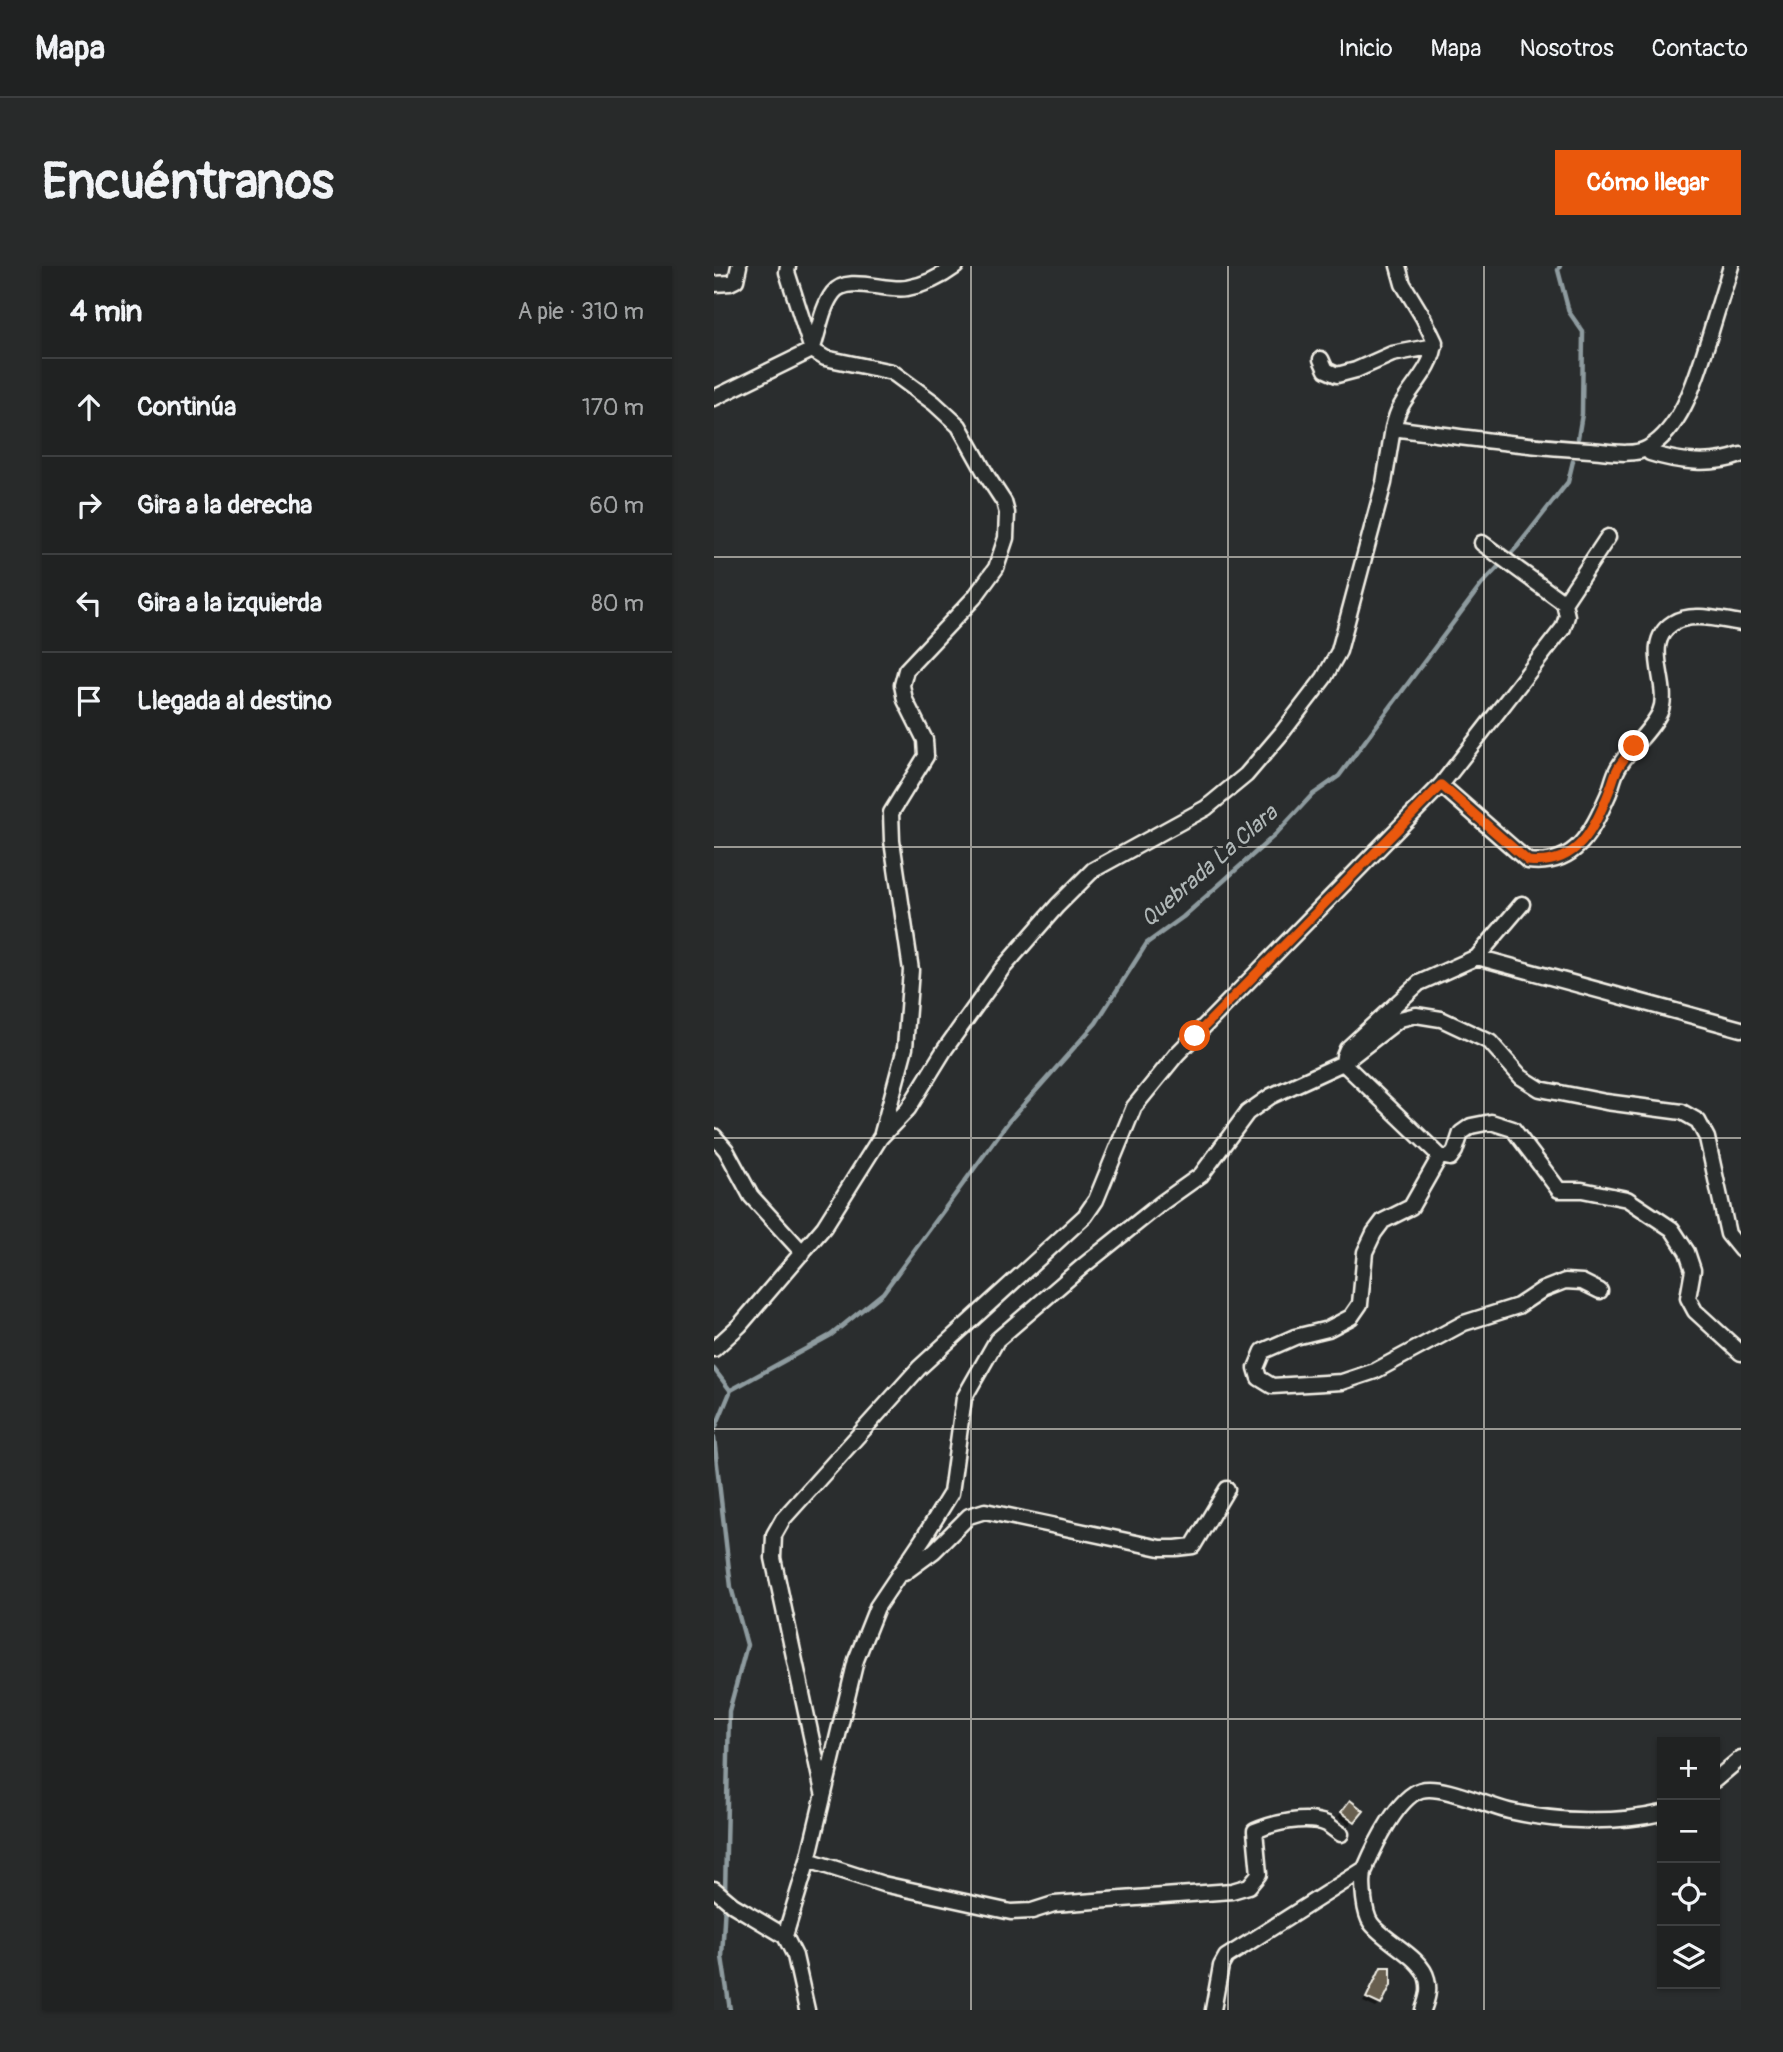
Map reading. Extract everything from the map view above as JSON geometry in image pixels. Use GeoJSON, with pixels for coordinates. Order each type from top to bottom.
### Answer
{"type":"FeatureCollection","features":[{"type":"Feature","properties":{"kind":"street"},"geometry":{"type":"LineString","coordinates":[[714,284],[730,284],[736,280],[739,266]]}},
{"type":"Feature","properties":{"kind":"street"},"geometry":{"type":"LineString","coordinates":[[788,266],[787,272],[813,350],[825,358],[892,372],[934,403],[959,426],[1004,502],[1007,513],[1006,538],[996,568],[974,598],[906,670],[902,685],[905,700],[925,740],[926,756],[891,813],[891,841],[911,970],[905,1048],[880,1138]]}},
{"type":"Feature","properties":{"kind":"street"},"geometry":{"type":"LineString","coordinates":[[714,398],[813,350],[824,311],[832,294],[841,285],[905,289],[935,281],[956,266]]}},
{"type":"Feature","properties":{"kind":"street"},"geometry":{"type":"LineString","coordinates":[[714,1349],[740,1325],[824,1227],[880,1138],[908,1109],[944,1049],[1002,969],[1057,906],[1093,870],[1206,808],[1246,775],[1324,678],[1339,651],[1384,483],[1393,428],[1399,409],[1430,361],[1434,346],[1423,317],[1402,284],[1398,266]]}},
{"type":"Feature","properties":{"kind":"street"},"geometry":{"type":"LineString","coordinates":[[1393,428],[1561,448],[1632,452],[1647,449],[1678,417],[1690,394],[1731,266]]}},
{"type":"Feature","properties":{"kind":"street"},"geometry":{"type":"LineString","coordinates":[[1321,359],[1326,370],[1337,376],[1392,354],[1434,346]]}},
{"type":"Feature","properties":{"kind":"street"},"geometry":{"type":"LineString","coordinates":[[1647,449],[1650,453],[1668,459],[1691,462],[1731,459],[1741,455]]}},
{"type":"Feature","properties":{"kind":"street"},"geometry":{"type":"LineString","coordinates":[[1564,603],[1608,537]]}},
{"type":"Feature","properties":{"kind":"street"},"geometry":{"type":"LineString","coordinates":[[824,1797],[773,1558],[774,1535],[783,1519],[919,1368],[1085,1216],[1096,1200],[1134,1107],[1168,1065],[1441,785],[1563,628],[1567,616],[1564,603],[1482,543]]}},
{"type":"Feature","properties":{"kind":"street"},"geometry":{"type":"LineString","coordinates":[[1441,785],[1528,861],[1542,863],[1562,858],[1584,842],[1609,793],[1618,768],[1661,711],[1657,648],[1663,632],[1674,622],[1689,617],[1741,623]]}},
{"type":"Feature","properties":{"kind":"street"},"geometry":{"type":"LineString","coordinates":[[1343,1063],[1347,1049],[1419,984],[1478,957],[1522,904]]}},
{"type":"Feature","properties":{"kind":"street"},"geometry":{"type":"LineString","coordinates":[[1478,957],[1741,1029]]}},
{"type":"Feature","properties":{"kind":"street"},"geometry":{"type":"LineString","coordinates":[[785,1936],[808,1860],[856,1660],[877,1607],[951,1493],[964,1398],[997,1340],[1083,1266],[1201,1175],[1247,1113],[1271,1096],[1343,1063],[1400,1019],[1416,1015],[1441,1019],[1490,1042],[1521,1077],[1540,1088],[1606,1102],[1682,1112],[1699,1121],[1707,1138],[1728,1234],[1741,1250]]}},
{"type":"Feature","properties":{"kind":"street"},"geometry":{"type":"LineString","coordinates":[[1343,1063],[1440,1156],[1450,1158],[1461,1133],[1471,1126],[1491,1122],[1513,1129],[1559,1190],[1582,1190],[1627,1199],[1672,1229],[1687,1252],[1693,1270],[1688,1298],[1695,1311],[1741,1353]]}},
{"type":"Feature","properties":{"kind":"street"},"geometry":{"type":"LineString","coordinates":[[714,1136],[726,1150],[751,1196],[803,1253]]}},
{"type":"Feature","properties":{"kind":"street"},"geometry":{"type":"LineString","coordinates":[[1440,1156],[1411,1207],[1383,1221],[1374,1233],[1365,1252],[1360,1304],[1351,1317],[1328,1329],[1263,1351],[1256,1368],[1259,1378],[1272,1386],[1342,1382],[1375,1371],[1464,1323],[1518,1306],[1542,1290],[1565,1281],[1582,1282],[1600,1291]]}},
{"type":"Feature","properties":{"kind":"street"},"geometry":{"type":"LineString","coordinates":[[895,1580],[934,1551],[968,1516],[985,1511],[1160,1549],[1194,1546],[1227,1489]]}},
{"type":"Feature","properties":{"kind":"street"},"geometry":{"type":"LineString","coordinates":[[1720,1776],[1741,1758]]}},
{"type":"Feature","properties":{"kind":"street"},"geometry":{"type":"LineString","coordinates":[[1423,2010],[1429,1993],[1427,1976],[1416,1962],[1371,1923],[1365,1908],[1363,1886],[1366,1868],[1394,1812],[1408,1798],[1421,1790],[1436,1789],[1508,1811],[1548,1817],[1598,1820],[1657,1814]]}},
{"type":"Feature","properties":{"kind":"street"},"geometry":{"type":"LineString","coordinates":[[808,1860],[883,1884],[1011,1912],[1032,1911],[1055,1904],[1232,1891],[1249,1886],[1259,1874],[1255,1832],[1272,1824],[1316,1822],[1326,1824],[1341,1834]]}},
{"type":"Feature","properties":{"kind":"street"},"geometry":{"type":"LineString","coordinates":[[1213,2010],[1221,1966],[1226,1957],[1366,1868]]}},
{"type":"Feature","properties":{"kind":"street"},"geometry":{"type":"LineString","coordinates":[[714,1890],[733,1905],[785,1936],[795,1956],[807,2010]]}},
{"type":"Feature","properties":{"kind":"building"},"geometry":{"type":"Polygon","coordinates":[[[1350,1800],[1364,1811],[1355,1822],[1341,1812],[1350,1800]]]}},
{"type":"Feature","properties":{"kind":"building"},"geometry":{"type":"Polygon","coordinates":[[[1381,1967],[1391,1967],[1391,1985],[1381,2005],[1366,1998],[1381,1967]]]}},
{"type":"Feature","properties":{"kind":"waterway","name":"Quebrada La Clara"},"geometry":{"type":"LineString","coordinates":[[1560,266],[1558,270],[1569,312],[1583,332],[1582,414],[1578,438]]}},
{"type":"Feature","properties":{"kind":"waterway","name":"Quebrada La Clara"},"geometry":{"type":"LineString","coordinates":[[714,1431],[731,1390],[831,1335],[883,1293],[1009,1121],[1096,1023],[1147,943],[1183,917],[1275,835],[1312,795],[1339,776],[1482,584],[1517,547],[1568,482],[1573,461]]}},
{"type":"Feature","properties":{"kind":"waterway"},"geometry":{"type":"LineString","coordinates":[[714,1369],[730,1390]]}},
{"type":"Feature","properties":{"kind":"waterway","name":"Quebrada La Clara"},"geometry":{"type":"LineString","coordinates":[[714,1438],[731,1587],[747,1645],[729,1711],[725,1894]]}},
{"type":"Feature","properties":{"kind":"waterway","name":"Quebrada La Clara"},"geometry":{"type":"LineString","coordinates":[[725,1903],[722,1957],[730,2010]]}},
{"type":"Feature","properties":{"kind":"route"},"geometry":{"type":"LineString","coordinates":[[1195,1036],[1441,785],[1528,861],[1542,863],[1562,858],[1584,842],[1609,793],[1618,768],[1634,746]]}}]}
